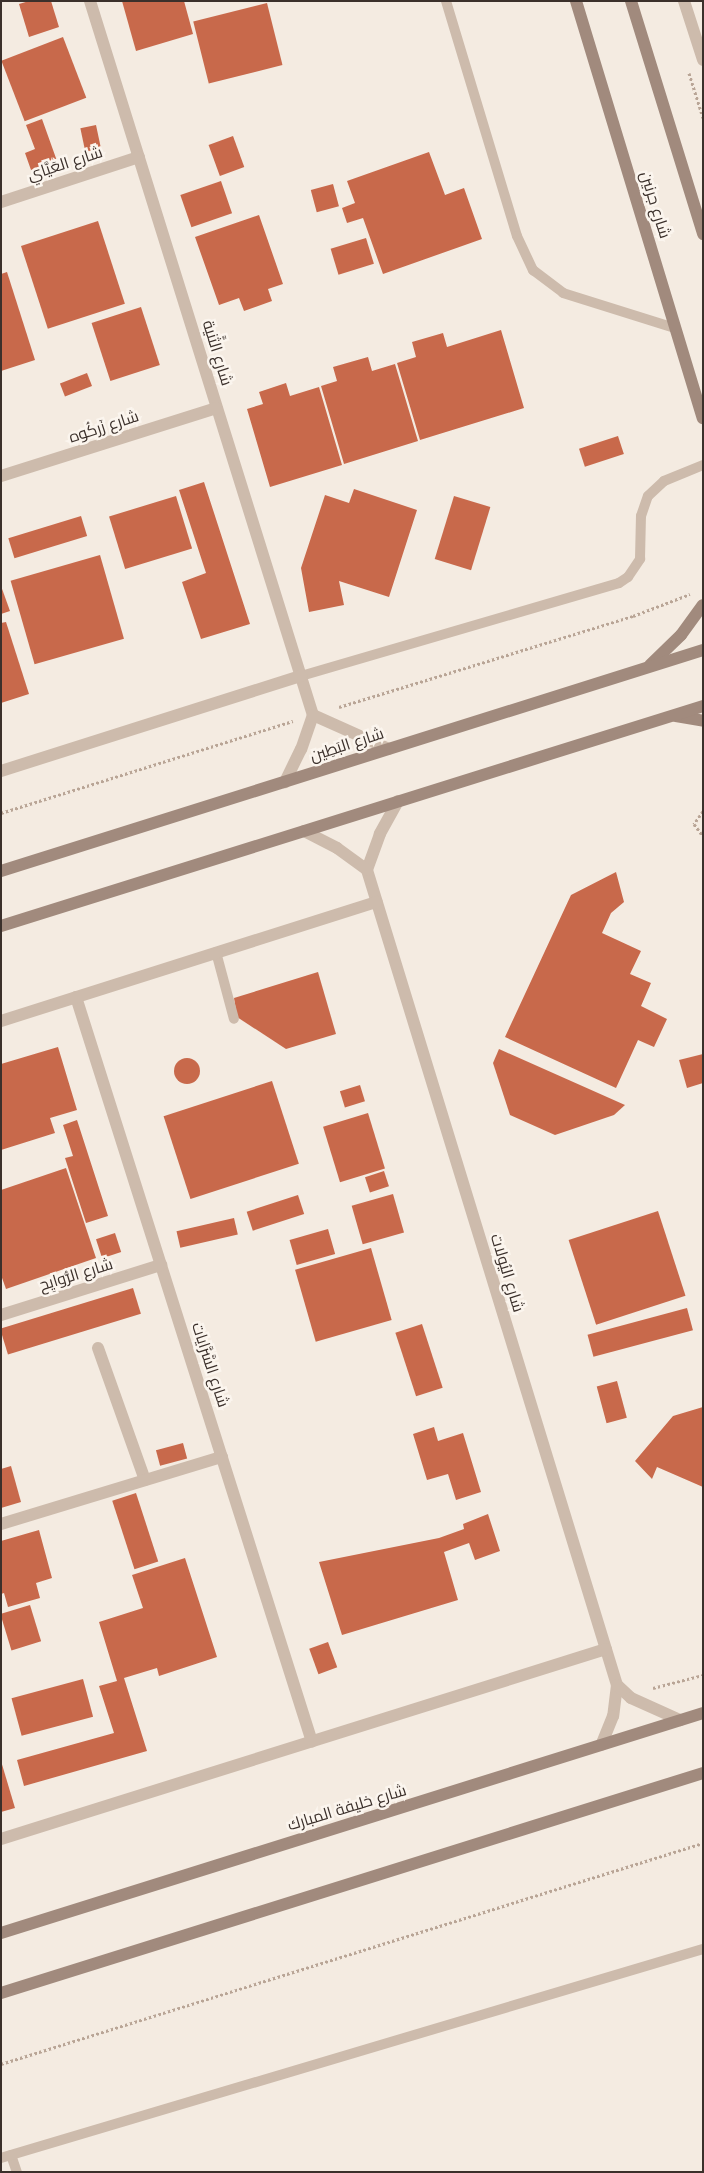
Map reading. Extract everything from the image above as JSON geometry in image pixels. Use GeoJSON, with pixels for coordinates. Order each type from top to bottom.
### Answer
{"type":"FeatureCollection","features":[{"type":"Feature","properties":{"kind":"main road","name":"شارع جرنين"},"geometry":{"type":"LineString","coordinates":[[576,1],[703,418]]}},
{"type":"Feature","properties":{"kind":"main road"},"geometry":{"type":"LineString","coordinates":[[631,1],[703,234]]}},
{"type":"Feature","properties":{"kind":"main road"},"geometry":{"type":"LineString","coordinates":[[646,668],[682,635],[700,600]]}},
{"type":"Feature","properties":{"kind":"main road","name":"شارع البَطِين"},"geometry":{"type":"LineString","coordinates":[[1,871],[703,650]]}},
{"type":"Feature","properties":{"kind":"main road"},"geometry":{"type":"LineString","coordinates":[[1,926],[703,706]]}},
{"type":"Feature","properties":{"kind":"main road"},"geometry":{"type":"LineString","coordinates":[[672,716],[703,721]]}},
{"type":"Feature","properties":{"kind":"main road","name":"شارع خليفة المبارك"},"geometry":{"type":"LineString","coordinates":[[1,1933],[703,1713]]}},
{"type":"Feature","properties":{"kind":"main road"},"geometry":{"type":"LineString","coordinates":[[1,1993],[703,1773]]}},
{"type":"Feature","properties":{"kind":"street","name":"شارع الثَّنية"},"geometry":{"type":"LineString","coordinates":[[90,1],[313,715]]}},
{"type":"Feature","properties":{"kind":"street"},"geometry":{"type":"LineString","coordinates":[[684,1],[703,60]]}},
{"type":"Feature","properties":{"kind":"street","name":"شارع العَيَّاي"},"geometry":{"type":"LineString","coordinates":[[1,202],[139,158]]}},
{"type":"Feature","properties":{"kind":"street","name":"شارع زَركُوه"},"geometry":{"type":"LineString","coordinates":[[1,476],[217,408]]}},
{"type":"Feature","properties":{"kind":"street"},"geometry":{"type":"LineString","coordinates":[[1,770],[301,676]]}},
{"type":"Feature","properties":{"kind":"street"},"geometry":{"type":"LineString","coordinates":[[285,782],[301,749],[313,715],[389,749]]}},
{"type":"Feature","properties":{"kind":"street"},"geometry":{"type":"LineString","coordinates":[[304,831],[337,848],[367,870],[380,834],[398,802]]}},
{"type":"Feature","properties":{"kind":"street","name":"شارع اليُولات"},"geometry":{"type":"LineString","coordinates":[[367,870],[616,1685],[613,1716],[601,1745]]}},
{"type":"Feature","properties":{"kind":"street"},"geometry":{"type":"LineString","coordinates":[[1,1021],[377,902]]}},
{"type":"Feature","properties":{"kind":"street","name":"شارع السَّرَّايات"},"geometry":{"type":"LineString","coordinates":[[76,997],[312,1742]]}},
{"type":"Feature","properties":{"kind":"street","name":"شارع الرُّوايِح"},"geometry":{"type":"LineString","coordinates":[[1,1315],[161,1265]]}},
{"type":"Feature","properties":{"kind":"street"},"geometry":{"type":"LineString","coordinates":[[98,1348],[145,1480]]}},
{"type":"Feature","properties":{"kind":"street"},"geometry":{"type":"LineString","coordinates":[[1,1524],[222,1457]]}},
{"type":"Feature","properties":{"kind":"street"},"geometry":{"type":"LineString","coordinates":[[1,1839],[606,1649]]}},
{"type":"Feature","properties":{"kind":"street"},"geometry":{"type":"LineString","coordinates":[[616,1685],[631,1698],[680,1720]]}},
{"type":"Feature","properties":{"kind":"lane"},"geometry":{"type":"LineString","coordinates":[[446,1],[516,236],[533,270],[564,294],[675,328]]}},
{"type":"Feature","properties":{"kind":"lane"},"geometry":{"type":"LineString","coordinates":[[301,676],[619,583],[628,576],[640,559],[643,548],[641,516],[648,496],[664,481],[703,465]]}},
{"type":"Feature","properties":{"kind":"lane"},"geometry":{"type":"LineString","coordinates":[[216,952],[234,1019]]}},
{"type":"Feature","properties":{"kind":"lane"},"geometry":{"type":"LineString","coordinates":[[17,2172],[4,2156],[703,1949]]}},
{"type":"Feature","properties":{"kind":"path"},"geometry":{"type":"LineString","coordinates":[[1,813],[633,616],[676,597],[700,600]]}},
{"type":"Feature","properties":{"kind":"path"},"geometry":{"type":"LineString","coordinates":[[703,810],[694,824],[703,836]]}},
{"type":"Feature","properties":{"kind":"path"},"geometry":{"type":"LineString","coordinates":[[631,1698],[642,1691],[703,1675]]}},
{"type":"Feature","properties":{"kind":"path"},"geometry":{"type":"LineString","coordinates":[[1,2064],[703,1843]]}},
{"type":"Feature","properties":{"kind":"building"},"geometry":{"type":"Polygon","coordinates":[[[29,1],[51,1],[59,27],[29,37],[19,4],[29,1]]]}},
{"type":"Feature","properties":{"kind":"building"},"geometry":{"type":"Polygon","coordinates":[[[122,1],[184,1],[193,34],[136,51],[122,1]]]}},
{"type":"Feature","properties":{"kind":"building"},"geometry":{"type":"Polygon","coordinates":[[[267,3],[282,65],[209,83],[193,21],[267,3]]]}},
{"type":"Feature","properties":{"kind":"building"},"geometry":{"type":"Polygon","coordinates":[[[63,37],[86,98],[25,121],[1,61],[63,37]]]}},
{"type":"Feature","properties":{"kind":"building"},"geometry":{"type":"Polygon","coordinates":[[[42,119],[57,161],[31,170],[25,153],[35,149],[26,125],[42,119]]]}},
{"type":"Feature","properties":{"kind":"building"},"geometry":{"type":"Polygon","coordinates":[[[96,125],[101,148],[85,152],[80,128],[96,125]]]}},
{"type":"Feature","properties":{"kind":"building"},"geometry":{"type":"Polygon","coordinates":[[[233,136],[244,167],[220,176],[209,145],[233,136]]]}},
{"type":"Feature","properties":{"kind":"building"},"geometry":{"type":"Polygon","coordinates":[[[429,152],[445,195],[464,188],[482,239],[383,274],[363,218],[347,223],[342,208],[355,203],[347,181],[429,152]]]}},
{"type":"Feature","properties":{"kind":"building"},"geometry":{"type":"Polygon","coordinates":[[[221,181],[232,213],[191,227],[180,195],[221,181]]]}},
{"type":"Feature","properties":{"kind":"building"},"geometry":{"type":"Polygon","coordinates":[[[333,184],[339,206],[317,212],[311,190],[333,184]]]}},
{"type":"Feature","properties":{"kind":"building"},"geometry":{"type":"Polygon","coordinates":[[[259,215],[283,284],[268,289],[272,301],[244,311],[239,298],[219,305],[195,237],[259,215]]]}},
{"type":"Feature","properties":{"kind":"building"},"geometry":{"type":"Polygon","coordinates":[[[98,221],[125,304],[48,329],[21,246],[98,221]]]}},
{"type":"Feature","properties":{"kind":"building"},"geometry":{"type":"Polygon","coordinates":[[[366,238],[374,264],[339,275],[331,249],[366,238]]]}},
{"type":"Feature","properties":{"kind":"building"},"geometry":{"type":"Polygon","coordinates":[[[7,272],[35,360],[1,371],[1,274],[7,272]]]}},
{"type":"Feature","properties":{"kind":"building"},"geometry":{"type":"Polygon","coordinates":[[[141,307],[160,365],[110,381],[92,323],[141,307]]]}},
{"type":"Feature","properties":{"kind":"building"},"geometry":{"type":"Polygon","coordinates":[[[501,330],[524,408],[420,440],[397,363],[416,357],[412,342],[443,333],[447,347],[501,330]]]}},
{"type":"Feature","properties":{"kind":"building"},"geometry":{"type":"Polygon","coordinates":[[[368,357],[372,371],[395,364],[418,441],[344,464],[321,386],[337,381],[333,367],[368,357]]]}},
{"type":"Feature","properties":{"kind":"building"},"geometry":{"type":"Polygon","coordinates":[[[87,373],[92,386],[65,396],[60,383],[87,373]]]}},
{"type":"Feature","properties":{"kind":"building"},"geometry":{"type":"Polygon","coordinates":[[[286,383],[290,396],[319,387],[342,465],[270,487],[247,409],[263,404],[259,392],[286,383]]]}},
{"type":"Feature","properties":{"kind":"building"},"geometry":{"type":"Polygon","coordinates":[[[618,436],[624,454],[585,467],[579,449],[618,436]]]}},
{"type":"Feature","properties":{"kind":"building"},"geometry":{"type":"Polygon","coordinates":[[[204,482],[250,624],[201,639],[182,582],[206,573],[179,490],[204,482]]]}},
{"type":"Feature","properties":{"kind":"building"},"geometry":{"type":"Polygon","coordinates":[[[354,489],[417,510],[389,597],[339,581],[344,605],[309,612],[301,568],[325,495],[349,503],[354,489]]]}},
{"type":"Feature","properties":{"kind":"building"},"geometry":{"type":"Polygon","coordinates":[[[176,496],[192,549],[125,569],[109,516],[176,496]]]}},
{"type":"Feature","properties":{"kind":"building"},"geometry":{"type":"Polygon","coordinates":[[[454,496],[490,507],[471,570],[435,559],[454,496]]]}},
{"type":"Feature","properties":{"kind":"building"},"geometry":{"type":"Polygon","coordinates":[[[81,516],[87,536],[14,558],[8,538],[81,516]]]}},
{"type":"Feature","properties":{"kind":"building"},"geometry":{"type":"Polygon","coordinates":[[[100,555],[124,639],[35,664],[11,581],[100,555]]]}},
{"type":"Feature","properties":{"kind":"building"},"geometry":{"type":"Polygon","coordinates":[[[1,586],[10,611],[1,614],[1,586]]]}},
{"type":"Feature","properties":{"kind":"building"},"geometry":{"type":"Polygon","coordinates":[[[6,622],[29,694],[1,703],[1,623],[6,622]]]}},
{"type":"Feature","properties":{"kind":"building"},"geometry":{"type":"Polygon","coordinates":[[[616,872],[624,902],[611,913],[602,933],[641,951],[630,974],[651,983],[641,1006],[667,1019],[654,1047],[638,1040],[616,1088],[505,1037],[571,895],[616,872]]]}},
{"type":"Feature","properties":{"kind":"building"},"geometry":{"type":"Polygon","coordinates":[[[318,972],[336,1034],[286,1049],[237,1017],[234,998],[318,972]]]}},
{"type":"Feature","properties":{"kind":"building"},"geometry":{"type":"Polygon","coordinates":[[[58,1047],[77,1110],[50,1118],[55,1133],[1,1150],[1,1064],[58,1047]]]}},
{"type":"Feature","properties":{"kind":"building"},"geometry":{"type":"Polygon","coordinates":[[[499,1049],[625,1105],[614,1115],[555,1135],[510,1115],[493,1063],[499,1049]]]}},
{"type":"Feature","properties":{"kind":"building"},"geometry":{"type":"Polygon","coordinates":[[[703,1054],[703,1083],[687,1088],[679,1060],[703,1054]]]}},
{"type":"Feature","properties":{"kind":"building"},"geometry":{"type":"Polygon","coordinates":[[[187,1058],[196,1062],[200,1071],[196,1080],[187,1084],[178,1080],[174,1071],[178,1062],[187,1058]]]}},
{"type":"Feature","properties":{"kind":"building"},"geometry":{"type":"Polygon","coordinates":[[[272,1081],[299,1164],[190,1199],[164,1116],[272,1081]]]}},
{"type":"Feature","properties":{"kind":"building"},"geometry":{"type":"Polygon","coordinates":[[[360,1085],[365,1101],[345,1107],[340,1091],[360,1085]]]}},
{"type":"Feature","properties":{"kind":"building"},"geometry":{"type":"Polygon","coordinates":[[[368,1113],[385,1168],[340,1182],[323,1127],[368,1113]]]}},
{"type":"Feature","properties":{"kind":"building"},"geometry":{"type":"Polygon","coordinates":[[[77,1120],[108,1216],[86,1223],[65,1158],[73,1156],[63,1125],[77,1120]]]}},
{"type":"Feature","properties":{"kind":"building"},"geometry":{"type":"Polygon","coordinates":[[[66,1168],[96,1258],[6,1289],[1,1275],[1,1190],[66,1168]]]}},
{"type":"Feature","properties":{"kind":"building"},"geometry":{"type":"Polygon","coordinates":[[[384,1171],[389,1186],[370,1192],[365,1177],[384,1171]]]}},
{"type":"Feature","properties":{"kind":"building"},"geometry":{"type":"Polygon","coordinates":[[[393,1194],[404,1232],[363,1244],[352,1206],[393,1194]]]}},
{"type":"Feature","properties":{"kind":"building"},"geometry":{"type":"Polygon","coordinates":[[[298,1195],[304,1214],[253,1231],[247,1212],[298,1195]]]}},
{"type":"Feature","properties":{"kind":"building"},"geometry":{"type":"Polygon","coordinates":[[[658,1211],[686,1296],[596,1325],[569,1240],[658,1211]]]}},
{"type":"Feature","properties":{"kind":"building"},"geometry":{"type":"Polygon","coordinates":[[[234,1218],[238,1235],[180,1248],[177,1231],[234,1218]]]}},
{"type":"Feature","properties":{"kind":"building"},"geometry":{"type":"Polygon","coordinates":[[[328,1229],[335,1254],[297,1265],[290,1240],[328,1229]]]}},
{"type":"Feature","properties":{"kind":"building"},"geometry":{"type":"Polygon","coordinates":[[[115,1233],[121,1252],[102,1258],[96,1239],[115,1233]]]}},
{"type":"Feature","properties":{"kind":"building"},"geometry":{"type":"Polygon","coordinates":[[[371,1248],[392,1320],[316,1342],[295,1270],[371,1248]]]}},
{"type":"Feature","properties":{"kind":"building"},"geometry":{"type":"Polygon","coordinates":[[[133,1288],[141,1314],[8,1354],[1,1328],[133,1288]]]}},
{"type":"Feature","properties":{"kind":"building"},"geometry":{"type":"Polygon","coordinates":[[[687,1308],[693,1330],[593,1357],[588,1335],[687,1308]]]}},
{"type":"Feature","properties":{"kind":"building"},"geometry":{"type":"Polygon","coordinates":[[[422,1324],[443,1388],[416,1396],[395,1333],[422,1324]]]}},
{"type":"Feature","properties":{"kind":"building"},"geometry":{"type":"Polygon","coordinates":[[[617,1381],[627,1418],[607,1423],[597,1386],[617,1381]]]}},
{"type":"Feature","properties":{"kind":"building"},"geometry":{"type":"Polygon","coordinates":[[[703,1407],[703,1487],[657,1467],[652,1479],[635,1461],[673,1416],[703,1407]]]}},
{"type":"Feature","properties":{"kind":"building"},"geometry":{"type":"Polygon","coordinates":[[[434,1427],[438,1441],[463,1433],[481,1492],[456,1500],[448,1474],[427,1480],[413,1434],[434,1427]]]}},
{"type":"Feature","properties":{"kind":"building"},"geometry":{"type":"Polygon","coordinates":[[[183,1443],[187,1458],[160,1466],[156,1450],[183,1443]]]}},
{"type":"Feature","properties":{"kind":"building"},"geometry":{"type":"Polygon","coordinates":[[[11,1466],[21,1502],[1,1508],[1,1469],[11,1466]]]}},
{"type":"Feature","properties":{"kind":"building"},"geometry":{"type":"Polygon","coordinates":[[[136,1493],[158,1561],[134,1569],[112,1501],[136,1493]]]}},
{"type":"Feature","properties":{"kind":"building"},"geometry":{"type":"Polygon","coordinates":[[[488,1514],[500,1551],[475,1560],[469,1543],[444,1552],[458,1600],[342,1635],[319,1562],[439,1538],[464,1529],[463,1524],[488,1514]]]}},
{"type":"Feature","properties":{"kind":"building"},"geometry":{"type":"Polygon","coordinates":[[[39,1530],[52,1578],[36,1583],[40,1598],[8,1607],[4,1593],[1,1594],[1,1541],[39,1530]]]}},
{"type":"Feature","properties":{"kind":"building"},"geometry":{"type":"Polygon","coordinates":[[[185,1558],[217,1657],[159,1676],[157,1668],[124,1678],[147,1751],[24,1786],[17,1760],[114,1733],[99,1686],[117,1681],[99,1622],[143,1608],[132,1575],[185,1558]]]}},
{"type":"Feature","properties":{"kind":"building"},"geometry":{"type":"Polygon","coordinates":[[[30,1605],[41,1641],[11,1650],[1,1614],[30,1605]]]}},
{"type":"Feature","properties":{"kind":"building"},"geometry":{"type":"Polygon","coordinates":[[[328,1642],[337,1667],[318,1674],[309,1649],[328,1642]]]}},
{"type":"Feature","properties":{"kind":"building"},"geometry":{"type":"Polygon","coordinates":[[[83,1679],[93,1717],[22,1736],[12,1698],[83,1679]]]}},
{"type":"Feature","properties":{"kind":"building"},"geometry":{"type":"Polygon","coordinates":[[[1,1761],[15,1808],[1,1812],[1,1761]]]}}]}
